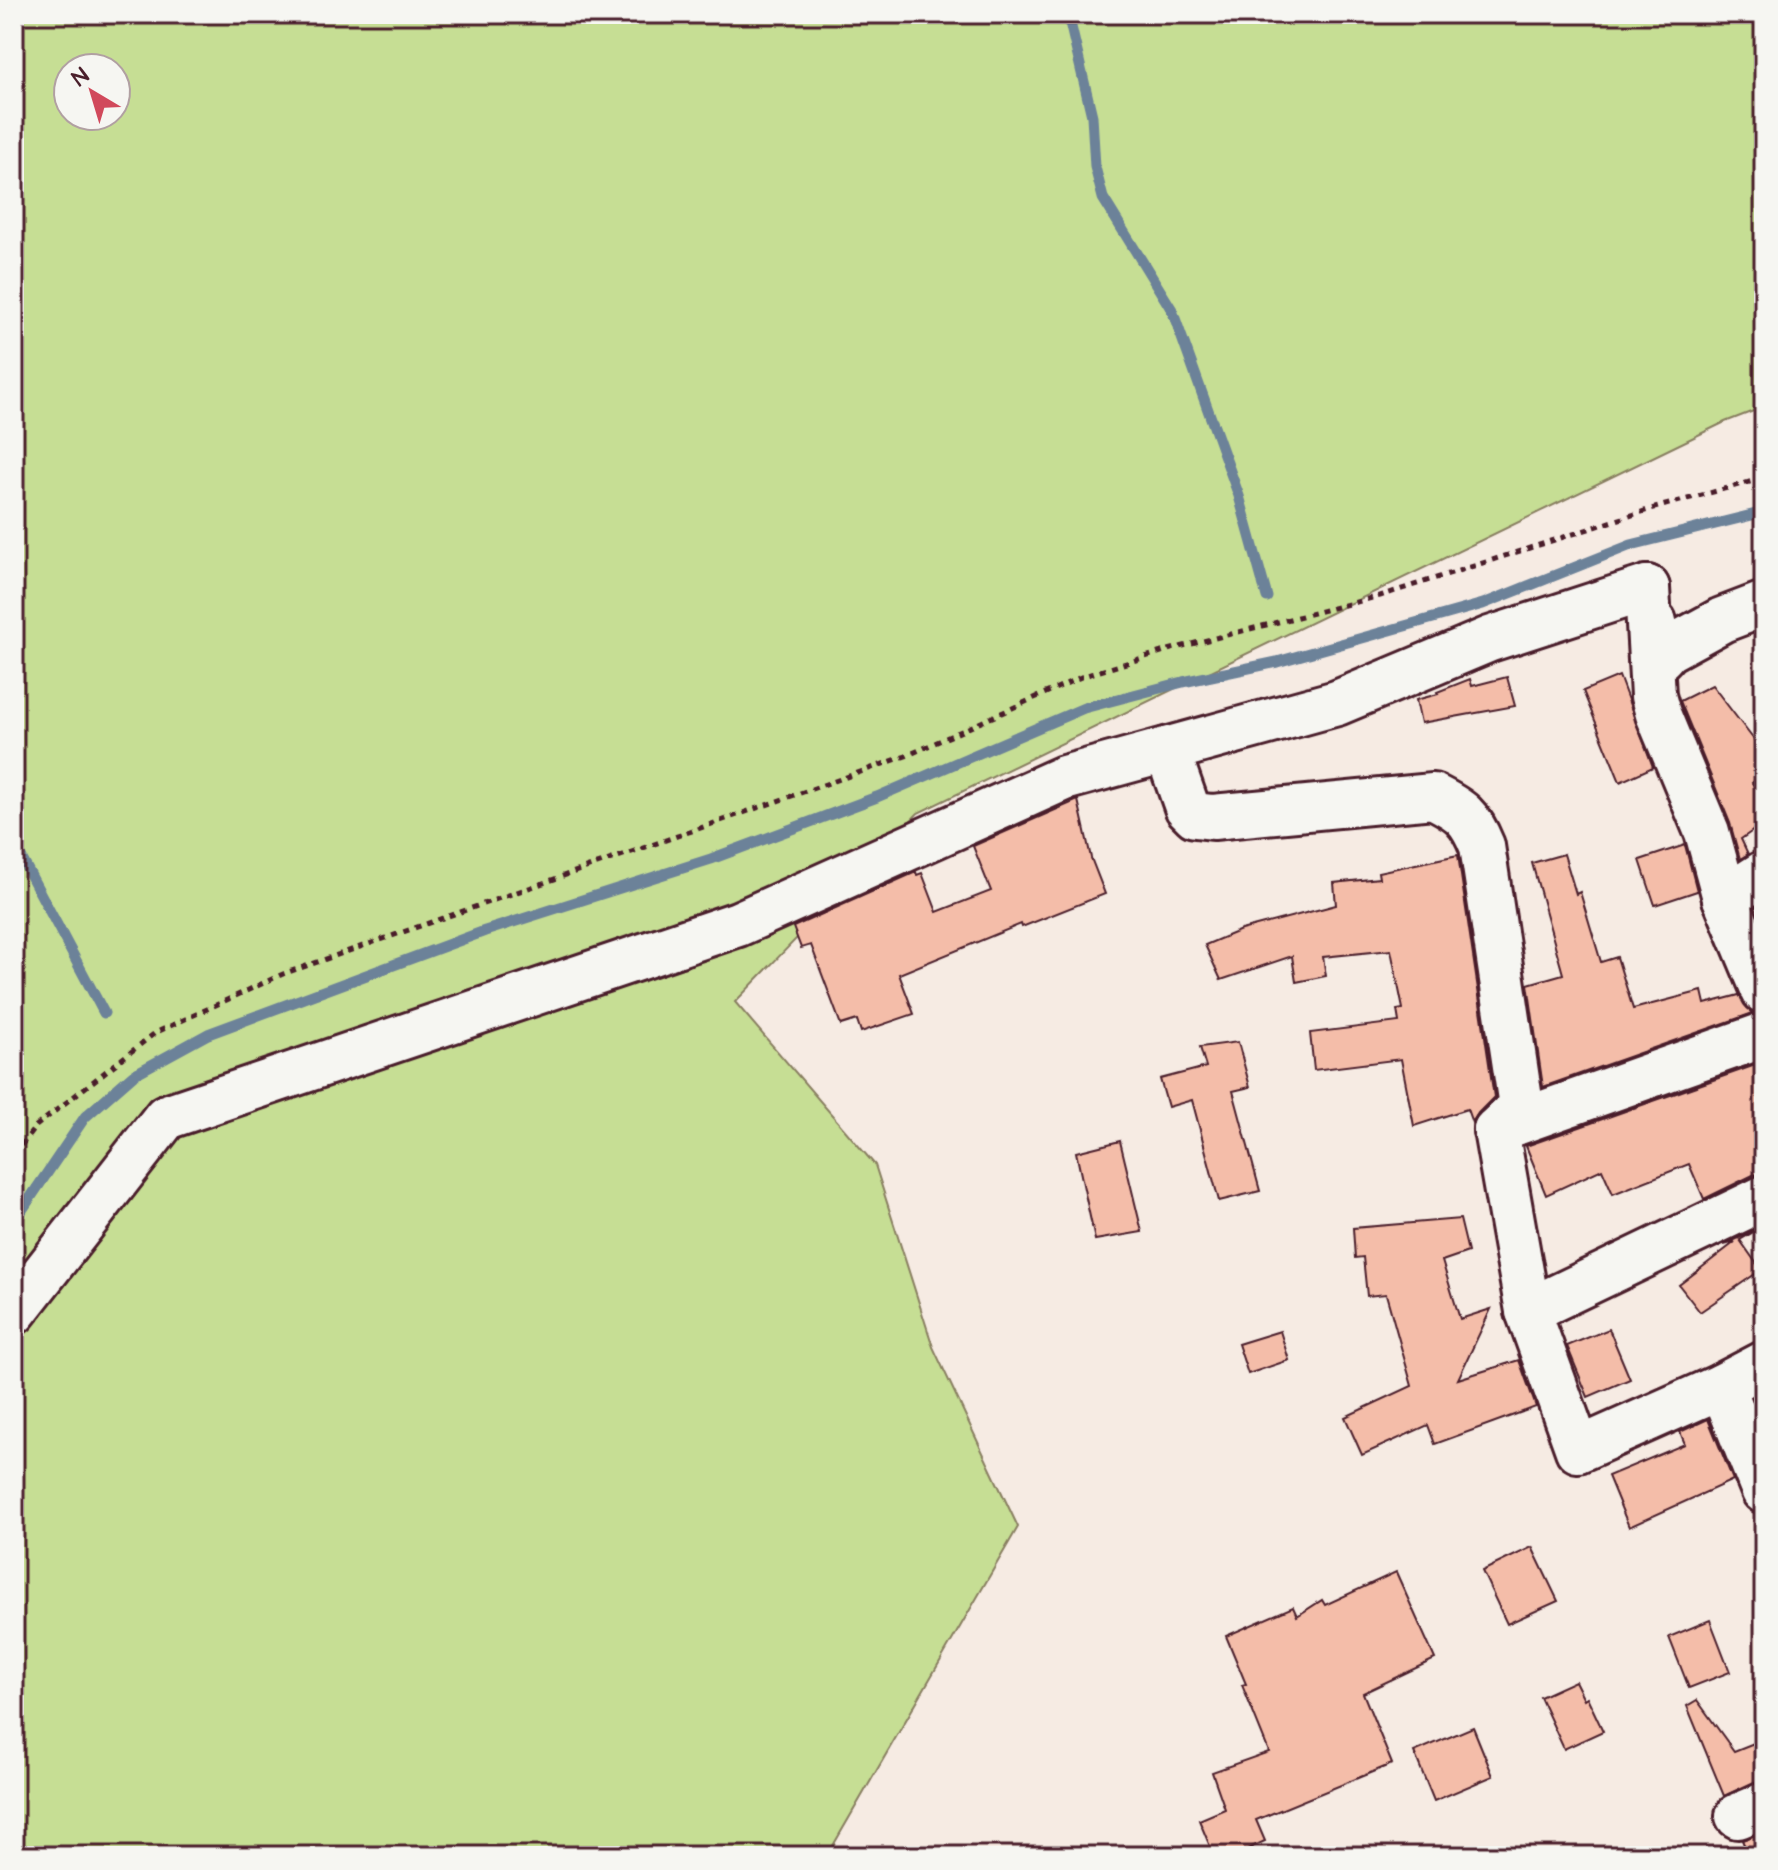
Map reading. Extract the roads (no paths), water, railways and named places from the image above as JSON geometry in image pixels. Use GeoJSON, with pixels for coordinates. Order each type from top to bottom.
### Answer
{"type":"FeatureCollection","features":[{"type":"Feature","properties":{"kind":"street"},"geometry":{"type":"LineString","coordinates":[[1647,588],[1661,657],[1667,650],[1722,620],[1764,604]]}},
{"type":"Feature","properties":{"kind":"street"},"geometry":{"type":"LineString","coordinates":[[14,1312],[166,1117],[738,924],[1064,778],[1337,703],[1490,639],[1647,588]]}},
{"type":"Feature","properties":{"kind":"street"},"geometry":{"type":"LineString","coordinates":[[1647,588],[1653,696],[1658,714],[1707,832],[1725,898],[1764,991]]}},
{"type":"Feature","properties":{"kind":"street"},"geometry":{"type":"LineString","coordinates":[[1167,750],[1187,807],[1195,815],[1213,817],[1433,796],[1461,810],[1474,827],[1482,846],[1521,1106],[1496,1130]]}},
{"type":"Feature","properties":{"kind":"street"},"geometry":{"type":"LineString","coordinates":[[1725,898],[1764,873]]}},
{"type":"Feature","properties":{"kind":"street"},"geometry":{"type":"LineString","coordinates":[[1496,1130],[1764,1035]]}},
{"type":"Feature","properties":{"kind":"street"},"geometry":{"type":"LineString","coordinates":[[1496,1130],[1528,1311],[1578,1450],[1764,1364]]}},
{"type":"Feature","properties":{"kind":"street"},"geometry":{"type":"LineString","coordinates":[[1528,1311],[1764,1198]]}},
{"type":"Feature","properties":{"kind":"street"},"geometry":{"type":"LineString","coordinates":[[1722,1386],[1764,1491]]}},
{"type":"Feature","properties":{"kind":"waterway"},"geometry":{"type":"LineString","coordinates":[[1068,14],[1092,116],[1095,167],[1103,198],[1172,310],[1239,496],[1267,597]]}},
{"type":"Feature","properties":{"kind":"waterway"},"geometry":{"type":"LineString","coordinates":[[14,1222],[85,1117],[133,1075],[208,1034],[485,931],[711,859],[877,797],[1084,708],[1277,662],[1483,604],[1631,545],[1764,512]]}},
{"type":"Feature","properties":{"kind":"waterway"},"geometry":{"type":"LineString","coordinates":[[14,844],[104,1013]]}}]}
